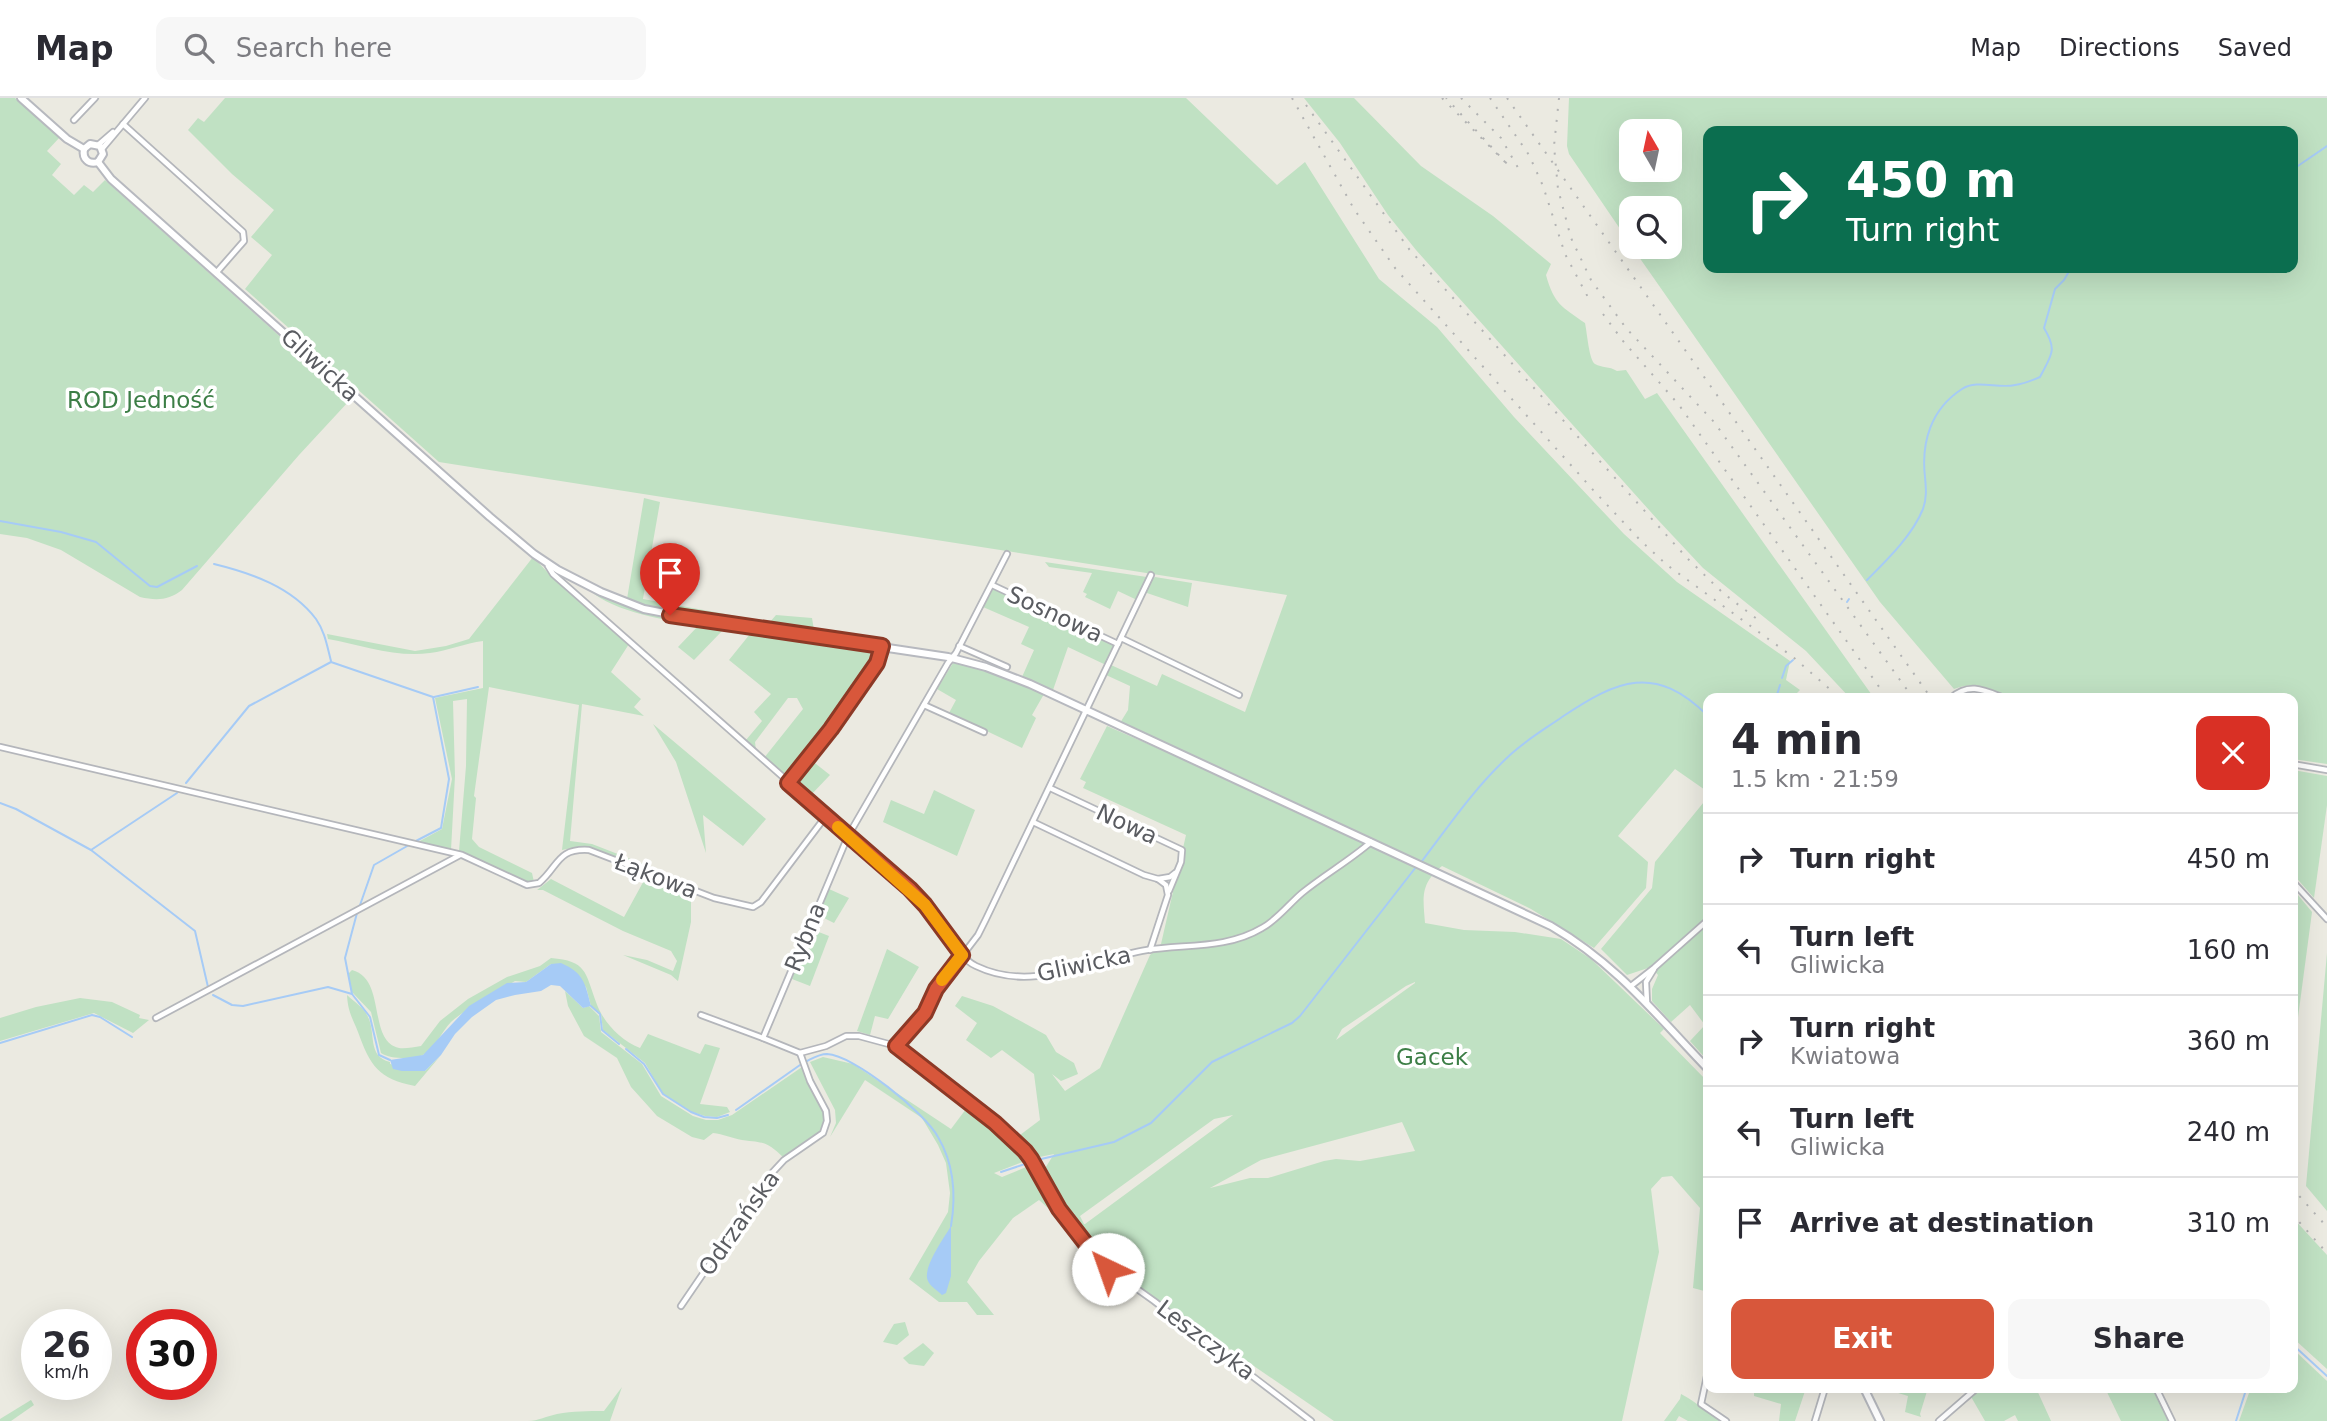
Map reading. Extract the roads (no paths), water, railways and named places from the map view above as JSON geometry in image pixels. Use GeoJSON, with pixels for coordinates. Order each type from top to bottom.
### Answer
{"type":"FeatureCollection","features":[{"type":"Feature","properties":{"kind":"main road"},"geometry":{"type":"LineString","coordinates":[[21,98],[67,138],[84,149]]}},
{"type":"Feature","properties":{"kind":"main road"},"geometry":{"type":"LineString","coordinates":[[90,144],[100,147],[102,156],[98,162],[91,163],[86,160],[84,149],[90,144]]}},
{"type":"Feature","properties":{"kind":"main road","name":"Gliwicka"},"geometry":{"type":"LineString","coordinates":[[98,162],[111,179],[496,523],[547,563],[583,584],[633,605],[670,615],[952,658],[1010,676],[1551,926],[1632,987],[1703,1064]]}},
{"type":"Feature","properties":{"kind":"main road"},"geometry":{"type":"LineString","coordinates":[[1866,1393],[1880,1421]]}},
{"type":"Feature","properties":{"kind":"street"},"geometry":{"type":"LineString","coordinates":[[84,98],[90,103]]}},
{"type":"Feature","properties":{"kind":"street"},"geometry":{"type":"LineString","coordinates":[[74,120],[95,98]]}},
{"type":"Feature","properties":{"kind":"street"},"geometry":{"type":"LineString","coordinates":[[132,98],[139,104]]}},
{"type":"Feature","properties":{"kind":"street"},"geometry":{"type":"LineString","coordinates":[[100,147],[145,98]]}},
{"type":"Feature","properties":{"kind":"street"},"geometry":{"type":"LineString","coordinates":[[123,124],[243,232],[244,241],[216,273]]}},
{"type":"Feature","properties":{"kind":"street","name":"Rybna"},"geometry":{"type":"LineString","coordinates":[[763,1038],[848,836],[959,646],[1007,554]]}},
{"type":"Feature","properties":{"kind":"street","name":"Gliwicka"},"geometry":{"type":"LineString","coordinates":[[547,563],[553,574],[925,905],[962,955],[972,964],[988,971],[1034,976],[1078,969],[1150,950],[1226,942],[1262,929],[1301,894],[1371,842]]}},
{"type":"Feature","properties":{"kind":"street"},"geometry":{"type":"LineString","coordinates":[[701,1015],[800,1053],[826,1046],[846,1036],[859,1036],[896,1046],[925,1013],[936,989],[986,919],[1151,575]]}},
{"type":"Feature","properties":{"kind":"street"},"geometry":{"type":"LineString","coordinates":[[577,594],[583,584]]}},
{"type":"Feature","properties":{"kind":"street","name":"Sosnowa"},"geometry":{"type":"LineString","coordinates":[[992,584],[1119,641]]}},
{"type":"Feature","properties":{"kind":"street"},"geometry":{"type":"LineString","coordinates":[[1119,641],[1239,695]]}},
{"type":"Feature","properties":{"kind":"street"},"geometry":{"type":"LineString","coordinates":[[788,783],[831,729],[877,663],[882,646]]}},
{"type":"Feature","properties":{"kind":"street"},"geometry":{"type":"LineString","coordinates":[[959,646],[1007,667]]}},
{"type":"Feature","properties":{"kind":"street"},"geometry":{"type":"LineString","coordinates":[[1957,693],[1970,687],[1992,693]]}},
{"type":"Feature","properties":{"kind":"street"},"geometry":{"type":"LineString","coordinates":[[924,704],[984,732]]}},
{"type":"Feature","properties":{"kind":"street"},"geometry":{"type":"LineString","coordinates":[[0,747],[461,855]]}},
{"type":"Feature","properties":{"kind":"street"},"geometry":{"type":"LineString","coordinates":[[2298,765],[2327,770]]}},
{"type":"Feature","properties":{"kind":"street","name":"Nowa"},"geometry":{"type":"LineString","coordinates":[[1050,788],[1182,850],[1181,862],[1150,950]]}},
{"type":"Feature","properties":{"kind":"street","name":"Łąkowa"},"geometry":{"type":"LineString","coordinates":[[461,855],[527,885],[535,885],[544,879],[560,856],[579,849],[589,850],[714,898],[753,907],[761,902],[826,816]]}},
{"type":"Feature","properties":{"kind":"street","name":"Nowa"},"geometry":{"type":"LineString","coordinates":[[1033,822],[1144,875],[1158,879],[1169,891]]}},
{"type":"Feature","properties":{"kind":"street"},"geometry":{"type":"LineString","coordinates":[[156,1018],[461,855]]}},
{"type":"Feature","properties":{"kind":"street","name":"Nowa"},"geometry":{"type":"LineString","coordinates":[[1158,879],[1170,877],[1175,873]]}},
{"type":"Feature","properties":{"kind":"street"},"geometry":{"type":"LineString","coordinates":[[2298,888],[2327,919]]}},
{"type":"Feature","properties":{"kind":"street"},"geometry":{"type":"LineString","coordinates":[[1632,987],[1703,924]]}},
{"type":"Feature","properties":{"kind":"street"},"geometry":{"type":"LineString","coordinates":[[1155,938],[1162,949]]}},
{"type":"Feature","properties":{"kind":"street"},"geometry":{"type":"LineString","coordinates":[[1632,987],[1638,988],[1646,982],[1654,968]]}},
{"type":"Feature","properties":{"kind":"street"},"geometry":{"type":"LineString","coordinates":[[1646,982],[1647,1003]]}},
{"type":"Feature","properties":{"kind":"street","name":"Leszczyka"},"geometry":{"type":"LineString","coordinates":[[896,1046],[995,1123],[1033,1161],[1059,1209],[1100,1262],[1311,1421]]}},
{"type":"Feature","properties":{"kind":"street","name":"Odrzańska"},"geometry":{"type":"LineString","coordinates":[[681,1306],[771,1174],[784,1160],[823,1133],[827,1121],[826,1111],[810,1081],[800,1053]]}},
{"type":"Feature","properties":{"kind":"street"},"geometry":{"type":"LineString","coordinates":[[1703,1393],[1701,1404],[1726,1421]]}},
{"type":"Feature","properties":{"kind":"street"},"geometry":{"type":"LineString","coordinates":[[1815,1421],[1823,1393]]}},
{"type":"Feature","properties":{"kind":"street"},"geometry":{"type":"LineString","coordinates":[[1939,1421],[1971,1393]]}},
{"type":"Feature","properties":{"kind":"street"},"geometry":{"type":"LineString","coordinates":[[2158,1393],[2172,1421]]}},
{"type":"Feature","properties":{"kind":"water"},"geometry":{"type":"Polygon","coordinates":[[[561,963],[579,975],[591,1006],[583,1008],[560,986],[551,985],[541,991],[496,1000],[472,1017],[455,1034],[441,1055],[425,1071],[393,1069],[390,1060],[423,1055],[469,1006],[507,983],[526,982],[551,964],[561,963]]]}},
{"type":"Feature","properties":{"kind":"water"},"geometry":{"type":"Polygon","coordinates":[[[951,1226],[951,1276],[946,1293],[942,1295],[929,1283],[927,1272],[951,1226]]]}},
{"type":"Feature","properties":{"kind":"waterway"},"geometry":{"type":"LineString","coordinates":[[2298,166],[2327,146]]}},
{"type":"Feature","properties":{"kind":"waterway"},"geometry":{"type":"LineString","coordinates":[[1867,580],[1906,538],[1923,509],[1927,439],[1930,427],[1943,406],[1968,386],[2008,386],[2040,377],[2052,348],[2044,328],[2055,289],[2068,273]]}},
{"type":"Feature","properties":{"kind":"waterway"},"geometry":{"type":"LineString","coordinates":[[0,521],[61,532],[96,542],[150,586],[157,587],[197,566]]}},
{"type":"Feature","properties":{"kind":"waterway"},"geometry":{"type":"LineString","coordinates":[[214,564],[256,577],[295,598],[319,624],[331,661]]}},
{"type":"Feature","properties":{"kind":"waterway"},"geometry":{"type":"LineString","coordinates":[[1782,678],[1786,666],[1793,660]]}},
{"type":"Feature","properties":{"kind":"waterway"},"geometry":{"type":"LineString","coordinates":[[186,783],[249,706],[331,662],[433,697],[449,779],[441,828],[414,842]]}},
{"type":"Feature","properties":{"kind":"waterway"},"geometry":{"type":"LineString","coordinates":[[1422,861],[1475,792],[1510,755],[1582,704],[1618,686],[1653,683],[1689,699],[1703,712]]}},
{"type":"Feature","properties":{"kind":"waterway"},"geometry":{"type":"LineString","coordinates":[[1778,693],[1780,685]]}},
{"type":"Feature","properties":{"kind":"waterway"},"geometry":{"type":"LineString","coordinates":[[434,697],[478,687]]}},
{"type":"Feature","properties":{"kind":"waterway"},"geometry":{"type":"LineString","coordinates":[[91,850],[177,793]]}},
{"type":"Feature","properties":{"kind":"waterway"},"geometry":{"type":"LineString","coordinates":[[0,803],[91,850],[195,931],[208,987]]}},
{"type":"Feature","properties":{"kind":"waterway"},"geometry":{"type":"LineString","coordinates":[[359,908],[374,865],[409,845]]}},
{"type":"Feature","properties":{"kind":"waterway"},"geometry":{"type":"LineString","coordinates":[[1001,1172],[1037,1160],[1114,1142],[1151,1123],[1212,1062],[1292,1023],[1416,867]]}},
{"type":"Feature","properties":{"kind":"waterway"},"geometry":{"type":"LineString","coordinates":[[352,994],[345,958],[357,913]]}},
{"type":"Feature","properties":{"kind":"waterway"},"geometry":{"type":"LineString","coordinates":[[213,995],[232,1005],[243,1006],[328,987],[352,994],[370,1017],[379,1055],[390,1060]]}},
{"type":"Feature","properties":{"kind":"waterway"},"geometry":{"type":"LineString","coordinates":[[591,1006],[600,1014],[602,1030],[619,1044]]}},
{"type":"Feature","properties":{"kind":"waterway"},"geometry":{"type":"LineString","coordinates":[[0,1043],[92,1015],[100,1017],[132,1037]]}},
{"type":"Feature","properties":{"kind":"waterway"},"geometry":{"type":"LineString","coordinates":[[626,1049],[644,1064],[663,1094],[704,1117],[728,1115]]}},
{"type":"Feature","properties":{"kind":"waterway"},"geometry":{"type":"LineString","coordinates":[[807,1061],[827,1054],[854,1064],[904,1100],[931,1127],[943,1147],[950,1169],[953,1192],[951,1226]]}},
{"type":"Feature","properties":{"kind":"waterway"},"geometry":{"type":"LineString","coordinates":[[736,1110],[800,1065]]}},
{"type":"Feature","properties":{"kind":"waterway"},"geometry":{"type":"LineString","coordinates":[[2298,1349],[2327,1376]]}},
{"type":"Feature","properties":{"kind":"waterway"},"geometry":{"type":"LineString","coordinates":[[2236,1421],[2245,1393]]}},
{"type":"Feature","properties":{"kind":"railway"},"geometry":{"type":"LineString","coordinates":[[1292,98],[1354,209],[1395,268],[1594,491],[1667,565],[1793,657],[1834,693]]}},
{"type":"Feature","properties":{"kind":"railway"},"geometry":{"type":"LineString","coordinates":[[1442,98],[1509,166],[1446,98]]}},
{"type":"Feature","properties":{"kind":"railway"},"geometry":{"type":"LineString","coordinates":[[1461,98],[1501,138],[1521,173]]}},
{"type":"Feature","properties":{"kind":"railway"},"geometry":{"type":"LineString","coordinates":[[1490,98],[1529,155],[1543,186],[1565,254],[1590,301]]}},
{"type":"Feature","properties":{"kind":"railway"},"geometry":{"type":"LineString","coordinates":[[1507,98],[1927,693]]}},
{"type":"Feature","properties":{"kind":"railway"},"geometry":{"type":"LineString","coordinates":[[1559,98],[1554,146],[1558,189],[1571,238],[1591,280],[1626,328],[1714,422],[1909,693]]}},
{"type":"Feature","properties":{"kind":"railway"},"geometry":{"type":"LineString","coordinates":[[1306,105],[1409,249],[1687,558],[1723,593],[1757,619]]}},
{"type":"Feature","properties":{"kind":"railway"},"geometry":{"type":"LineString","coordinates":[[1603,314],[1679,405],[1883,693]]}},
{"type":"Feature","properties":{"kind":"railway"},"geometry":{"type":"LineString","coordinates":[[2298,1195],[2327,1227]]}},
{"type":"Feature","properties":{"kind":"railway"},"geometry":{"type":"LineString","coordinates":[[2298,1221],[2327,1253]]}},
{"type":"Feature","properties":{"kind":"park label","name":"ROD Jedność"},"geometry":{"type":"Point","coordinates":[141,400]}},
{"type":"Feature","properties":{"kind":"park label","name":"Gacek"},"geometry":{"type":"Point","coordinates":[1432,1057]}}]}
